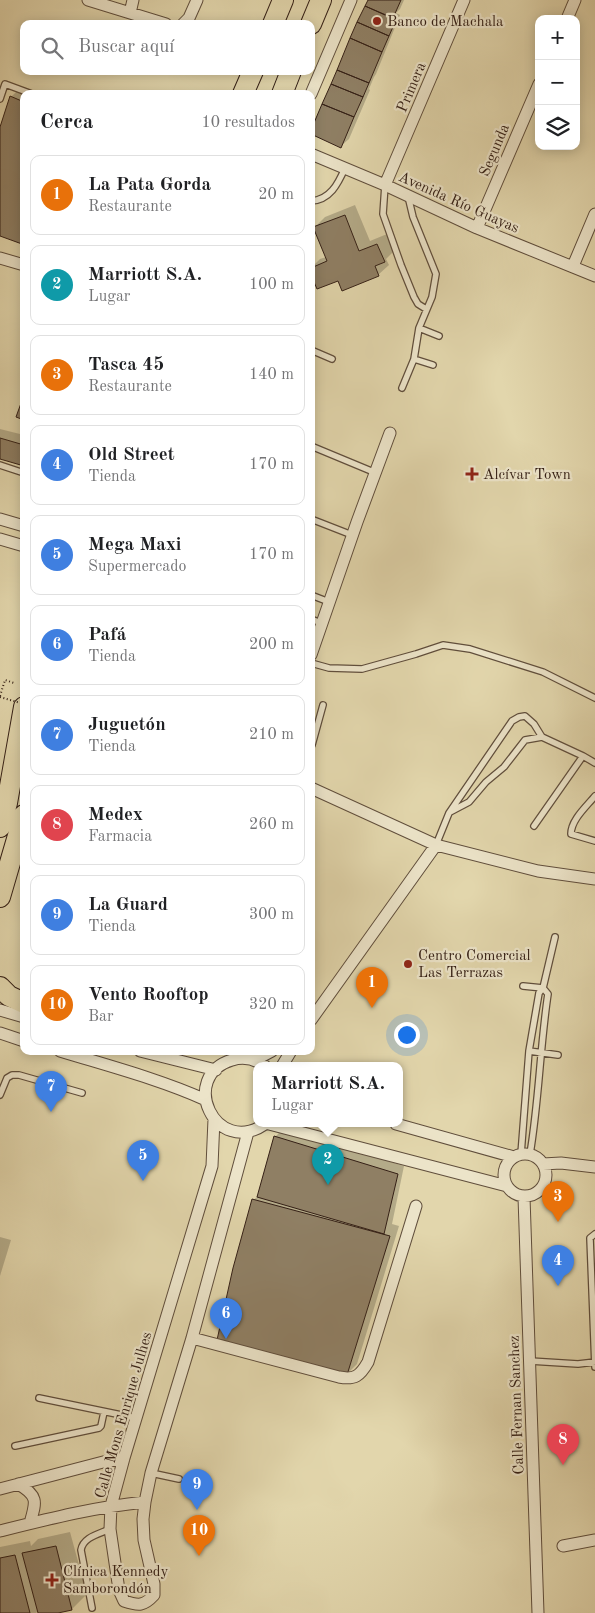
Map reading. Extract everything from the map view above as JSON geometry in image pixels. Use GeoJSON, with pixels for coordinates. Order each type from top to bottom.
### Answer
{"type":"FeatureCollection","features":[{"type":"Feature","properties":{"kind":"highway"},"geometry":{"type":"LineString","coordinates":[[275,20],[283,0]]}},
{"type":"Feature","properties":{"kind":"highway"},"geometry":{"type":"LineString","coordinates":[[313,20],[321,0]]}},
{"type":"Feature","properties":{"kind":"highway"},"geometry":{"type":"LineString","coordinates":[[245,90],[251,75]]}},
{"type":"Feature","properties":{"kind":"highway"},"geometry":{"type":"LineString","coordinates":[[284,90],[289,75]]}},
{"type":"Feature","properties":{"kind":"highway"},"geometry":{"type":"LineString","coordinates":[[0,773],[19,688]]}},
{"type":"Feature","properties":{"kind":"highway"},"geometry":{"type":"LineString","coordinates":[[0,827],[7,804],[20,729]]}},
{"type":"Feature","properties":{"kind":"highway"},"geometry":{"type":"LineString","coordinates":[[0,897],[16,851],[20,833]]}},
{"type":"Feature","properties":{"kind":"highway"},"geometry":{"type":"LineString","coordinates":[[0,987],[10,996],[20,1001]]}},
{"type":"Feature","properties":{"kind":"street"},"geometry":{"type":"LineString","coordinates":[[88,0],[153,20]]}},
{"type":"Feature","properties":{"kind":"street"},"geometry":{"type":"LineString","coordinates":[[130,13],[133,0]]}},
{"type":"Feature","properties":{"kind":"street"},"geometry":{"type":"LineString","coordinates":[[187,20],[197,0]]}},
{"type":"Feature","properties":{"kind":"street"},"geometry":{"type":"LineString","coordinates":[[313,90],[351,0]]}},
{"type":"Feature","properties":{"kind":"street","name":"Primera"},"geometry":{"type":"LineString","coordinates":[[385,185],[464,0]]}},
{"type":"Feature","properties":{"kind":"street"},"geometry":{"type":"LineString","coordinates":[[569,15],[575,0]]}},
{"type":"Feature","properties":{"kind":"street","name":"Segunda"},"geometry":{"type":"LineString","coordinates":[[477,228],[535,93]]}},
{"type":"Feature","properties":{"kind":"street","name":"Avenida Río Guayas"},"geometry":{"type":"LineString","coordinates":[[315,156],[385,185],[477,228],[595,276]]}},
{"type":"Feature","properties":{"kind":"street"},"geometry":{"type":"LineString","coordinates":[[573,266],[595,214]]}},
{"type":"Feature","properties":{"kind":"street"},"geometry":{"type":"LineString","coordinates":[[0,258],[20,264]]}},
{"type":"Feature","properties":{"kind":"street"},"geometry":{"type":"LineString","coordinates":[[316,621],[329,602],[390,433]]}},
{"type":"Feature","properties":{"kind":"street"},"geometry":{"type":"LineString","coordinates":[[0,519],[20,525]]}},
{"type":"Feature","properties":{"kind":"street"},"geometry":{"type":"LineString","coordinates":[[0,539],[20,545]]}},
{"type":"Feature","properties":{"kind":"street"},"geometry":{"type":"LineString","coordinates":[[315,790],[436,845],[538,871],[595,879]]}},
{"type":"Feature","properties":{"kind":"street"},"geometry":{"type":"LineString","coordinates":[[315,1014],[436,845]]}},
{"type":"Feature","properties":{"kind":"street"},"geometry":{"type":"LineString","coordinates":[[0,1010],[20,1016]]}},
{"type":"Feature","properties":{"kind":"street"},"geometry":{"type":"LineString","coordinates":[[0,1034],[20,1039]]}},
{"type":"Feature","properties":{"kind":"street"},"geometry":{"type":"LineString","coordinates":[[90,1055],[216,1070]]}},
{"type":"Feature","properties":{"kind":"street"},"geometry":{"type":"LineString","coordinates":[[256,1062],[238,1058],[222,1064],[210,1076],[206,1084],[206,1100],[208,1110],[223,1127],[235,1132],[248,1132],[261,1127]]}},
{"type":"Feature","properties":{"kind":"street"},"geometry":{"type":"LineString","coordinates":[[143,1062],[180,1089],[206,1100]]}},
{"type":"Feature","properties":{"kind":"street","name":"Calle Mons Enrique Julhes"},"geometry":{"type":"LineString","coordinates":[[214,1119],[212,1166],[111,1506],[110,1529],[119,1590],[124,1601],[141,1605],[154,1595],[154,1584],[144,1540],[143,1519],[145,1502],[151,1473],[192,1338],[248,1132]]}},
{"type":"Feature","properties":{"kind":"street"},"geometry":{"type":"LineString","coordinates":[[280,1127],[506,1186],[517,1195],[524,1197],[532,1196],[544,1186],[546,1171],[543,1164],[537,1158],[403,1126]]}},
{"type":"Feature","properties":{"kind":"street"},"geometry":{"type":"LineString","coordinates":[[506,1186],[504,1170],[507,1162],[522,1155]]}},
{"type":"Feature","properties":{"kind":"street"},"geometry":{"type":"LineString","coordinates":[[543,1164],[560,1163],[595,1167]]}},
{"type":"Feature","properties":{"kind":"street","name":"Calle Fernan Sanchez"},"geometry":{"type":"LineString","coordinates":[[524,1197],[538,1613]]}},
{"type":"Feature","properties":{"kind":"street"},"geometry":{"type":"LineString","coordinates":[[192,1338],[339,1377],[353,1378],[360,1374],[368,1362],[416,1206]]}},
{"type":"Feature","properties":{"kind":"street"},"geometry":{"type":"LineString","coordinates":[[0,1490],[124,1458]]}},
{"type":"Feature","properties":{"kind":"street"},"geometry":{"type":"LineString","coordinates":[[18,1484],[29,1490],[34,1498],[35,1507],[30,1523]]}},
{"type":"Feature","properties":{"kind":"street"},"geometry":{"type":"LineString","coordinates":[[0,1531],[111,1506],[145,1502]]}},
{"type":"Feature","properties":{"kind":"street"},"geometry":{"type":"LineString","coordinates":[[563,1546],[595,1540]]}},
{"type":"Feature","properties":{"kind":"lane"},"geometry":{"type":"LineString","coordinates":[[0,99],[5,84],[21,90]]}},
{"type":"Feature","properties":{"kind":"lane"},"geometry":{"type":"LineString","coordinates":[[315,200],[325,198],[332,191],[345,168]]}},
{"type":"Feature","properties":{"kind":"lane"},"geometry":{"type":"LineString","coordinates":[[385,185],[383,214],[387,227],[414,297],[418,304],[426,310]]}},
{"type":"Feature","properties":{"kind":"lane"},"geometry":{"type":"LineString","coordinates":[[402,388],[414,359],[419,328],[432,298],[436,274],[412,217],[408,196]]}},
{"type":"Feature","properties":{"kind":"lane"},"geometry":{"type":"LineString","coordinates":[[419,328],[439,336]]}},
{"type":"Feature","properties":{"kind":"lane"},"geometry":{"type":"LineString","coordinates":[[315,352],[332,359]]}},
{"type":"Feature","properties":{"kind":"lane"},"geometry":{"type":"LineString","coordinates":[[414,359],[432,365]]}},
{"type":"Feature","properties":{"kind":"lane"},"geometry":{"type":"LineString","coordinates":[[315,448],[376,473]]}},
{"type":"Feature","properties":{"kind":"lane"},"geometry":{"type":"LineString","coordinates":[[0,465],[20,471]]}},
{"type":"Feature","properties":{"kind":"lane"},"geometry":{"type":"LineString","coordinates":[[315,521],[352,536]]}},
{"type":"Feature","properties":{"kind":"lane"},"geometry":{"type":"LineString","coordinates":[[315,597],[329,602]]}},
{"type":"Feature","properties":{"kind":"lane"},"geometry":{"type":"LineString","coordinates":[[315,664],[329,668],[362,668],[416,654],[443,644],[470,649],[543,672],[595,698]]}},
{"type":"Feature","properties":{"kind":"lane"},"geometry":{"type":"LineString","coordinates":[[315,734],[323,705]]}},
{"type":"Feature","properties":{"kind":"lane"},"geometry":{"type":"LineString","coordinates":[[436,845],[449,813],[512,721],[519,717],[525,716],[534,724],[542,737],[595,763]]}},
{"type":"Feature","properties":{"kind":"lane"},"geometry":{"type":"LineString","coordinates":[[449,813],[469,802],[486,782],[504,767],[525,740],[542,737]]}},
{"type":"Feature","properties":{"kind":"lane"},"geometry":{"type":"LineString","coordinates":[[534,826],[583,756]]}},
{"type":"Feature","properties":{"kind":"lane"},"geometry":{"type":"LineString","coordinates":[[595,796],[573,823],[571,830],[571,834],[595,842]]}},
{"type":"Feature","properties":{"kind":"lane"},"geometry":{"type":"LineString","coordinates":[[522,1155],[529,1051],[539,993],[543,988],[554,937]]}},
{"type":"Feature","properties":{"kind":"lane"},"geometry":{"type":"LineString","coordinates":[[522,1155],[534,1128],[548,994],[543,988],[523,986]]}},
{"type":"Feature","properties":{"kind":"lane"},"geometry":{"type":"LineString","coordinates":[[529,1051],[558,1055]]}},
{"type":"Feature","properties":{"kind":"lane"},"geometry":{"type":"LineString","coordinates":[[0,1095],[7,1078],[19,1075],[82,1093]]}},
{"type":"Feature","properties":{"kind":"lane"},"geometry":{"type":"LineString","coordinates":[[526,1081],[538,1082]]}},
{"type":"Feature","properties":{"kind":"lane"},"geometry":{"type":"LineString","coordinates":[[530,1361],[578,1364],[595,1363],[590,1238],[595,1234]]}},
{"type":"Feature","properties":{"kind":"lane"},"geometry":{"type":"LineString","coordinates":[[39,1398],[136,1418]]}},
{"type":"Feature","properties":{"kind":"lane"},"geometry":{"type":"LineString","coordinates":[[15,1446],[99,1428],[104,1412]]}},
{"type":"Feature","properties":{"kind":"lane"},"geometry":{"type":"LineString","coordinates":[[151,1473],[179,1479]]}},
{"type":"Feature","properties":{"kind":"lane"},"geometry":{"type":"LineString","coordinates":[[92,1608],[81,1546],[84,1542],[110,1529]]}},
{"type":"Feature","properties":{"kind":"path"},"geometry":{"type":"LineString","coordinates":[[19,688],[4,680],[0,696],[20,704]]}},
{"type":"Feature","properties":{"kind":"building"},"geometry":{"type":"Polygon","coordinates":[[[368,0],[401,0],[393,18],[365,6],[368,0]]]}},
{"type":"Feature","properties":{"kind":"building","name":"Banco de Machala"},"geometry":{"type":"Polygon","coordinates":[[[365,6],[396,20],[389,36],[357,22],[365,6]]]}},
{"type":"Feature","properties":{"kind":"building"},"geometry":{"type":"Polygon","coordinates":[[[357,22],[389,36],[382,52],[350,38],[357,22]]]}},
{"type":"Feature","properties":{"kind":"building"},"geometry":{"type":"Polygon","coordinates":[[[350,38],[382,52],[369,83],[337,70],[350,38]]]}},
{"type":"Feature","properties":{"kind":"building"},"geometry":{"type":"Polygon","coordinates":[[[337,70],[369,83],[363,97],[331,84],[337,70]]]}},
{"type":"Feature","properties":{"kind":"building"},"geometry":{"type":"Polygon","coordinates":[[[331,84],[363,97],[354,117],[322,104],[331,84]]]}},
{"type":"Feature","properties":{"kind":"building"},"geometry":{"type":"Polygon","coordinates":[[[10,96],[20,100],[20,243],[0,236],[0,127],[10,96]]]}},
{"type":"Feature","properties":{"kind":"building"},"geometry":{"type":"Polygon","coordinates":[[[322,104],[354,117],[341,148],[315,136],[315,121],[322,104]]]}},
{"type":"Feature","properties":{"kind":"building"},"geometry":{"type":"Polygon","coordinates":[[[345,215],[359,251],[377,244],[385,262],[375,266],[379,276],[342,291],[338,281],[317,289],[315,284],[315,266],[327,261],[315,232],[315,226],[345,215]]]}},
{"type":"Feature","properties":{"kind":"building"},"geometry":{"type":"Polygon","coordinates":[[[20,406],[20,418],[16,417],[20,406]]]}},
{"type":"Feature","properties":{"kind":"building"},"geometry":{"type":"Polygon","coordinates":[[[0,438],[20,444],[20,465],[0,459],[0,438]]]}},
{"type":"Feature","properties":{"kind":"building"},"geometry":{"type":"Polygon","coordinates":[[[274,1136],[398,1174],[384,1234],[257,1197],[274,1136]]]}},
{"type":"Feature","properties":{"kind":"building"},"geometry":{"type":"Polygon","coordinates":[[[252,1199],[390,1236],[347,1375],[217,1340],[233,1268],[252,1199]]]}},
{"type":"Feature","properties":{"kind":"building"},"geometry":{"type":"Polygon","coordinates":[[[56,1546],[72,1610],[58,1613],[38,1613],[22,1553],[56,1546]]]}},
{"type":"Feature","properties":{"kind":"building"},"geometry":{"type":"Polygon","coordinates":[[[15,1555],[30,1613],[0,1613],[0,1558],[15,1555]]]}},
{"type":"Feature","properties":{"kind":"place","name":"Banco de Machala"},"geometry":{"type":"Point","coordinates":[377,21]}},
{"type":"Feature","properties":{"kind":"place","name":"Alcívar Town"},"geometry":{"type":"Point","coordinates":[472,474]}},
{"type":"Feature","properties":{"kind":"place","name":"Centro Comercial Las Terrazas"},"geometry":{"type":"Point","coordinates":[408,964]}},
{"type":"Feature","properties":{"kind":"place","name":"La Pata Gorda"},"geometry":{"type":"Point","coordinates":[372,1008]}},
{"type":"Feature","properties":{"kind":"place","name":"Juguetón"},"geometry":{"type":"Point","coordinates":[51,1112]}},
{"type":"Feature","properties":{"kind":"place","name":"Mega Maxi"},"geometry":{"type":"Point","coordinates":[143,1181]}},
{"type":"Feature","properties":{"kind":"place","name":"Marriott S.A."},"geometry":{"type":"Point","coordinates":[328,1185]}},
{"type":"Feature","properties":{"kind":"place","name":"Tasca 45"},"geometry":{"type":"Point","coordinates":[558,1222]}},
{"type":"Feature","properties":{"kind":"place","name":"Old Street"},"geometry":{"type":"Point","coordinates":[558,1286]}},
{"type":"Feature","properties":{"kind":"place","name":"Pafá"},"geometry":{"type":"Point","coordinates":[226,1339]}},
{"type":"Feature","properties":{"kind":"place","name":"Medex"},"geometry":{"type":"Point","coordinates":[563,1465]}},
{"type":"Feature","properties":{"kind":"place","name":"La Guard"},"geometry":{"type":"Point","coordinates":[197,1510]}},
{"type":"Feature","properties":{"kind":"place","name":"Vento Rooftop"},"geometry":{"type":"Point","coordinates":[199,1556]}},
{"type":"Feature","properties":{"kind":"place","name":"Clínica Kennedy Samborondón"},"geometry":{"type":"Point","coordinates":[52,1580]}}]}
